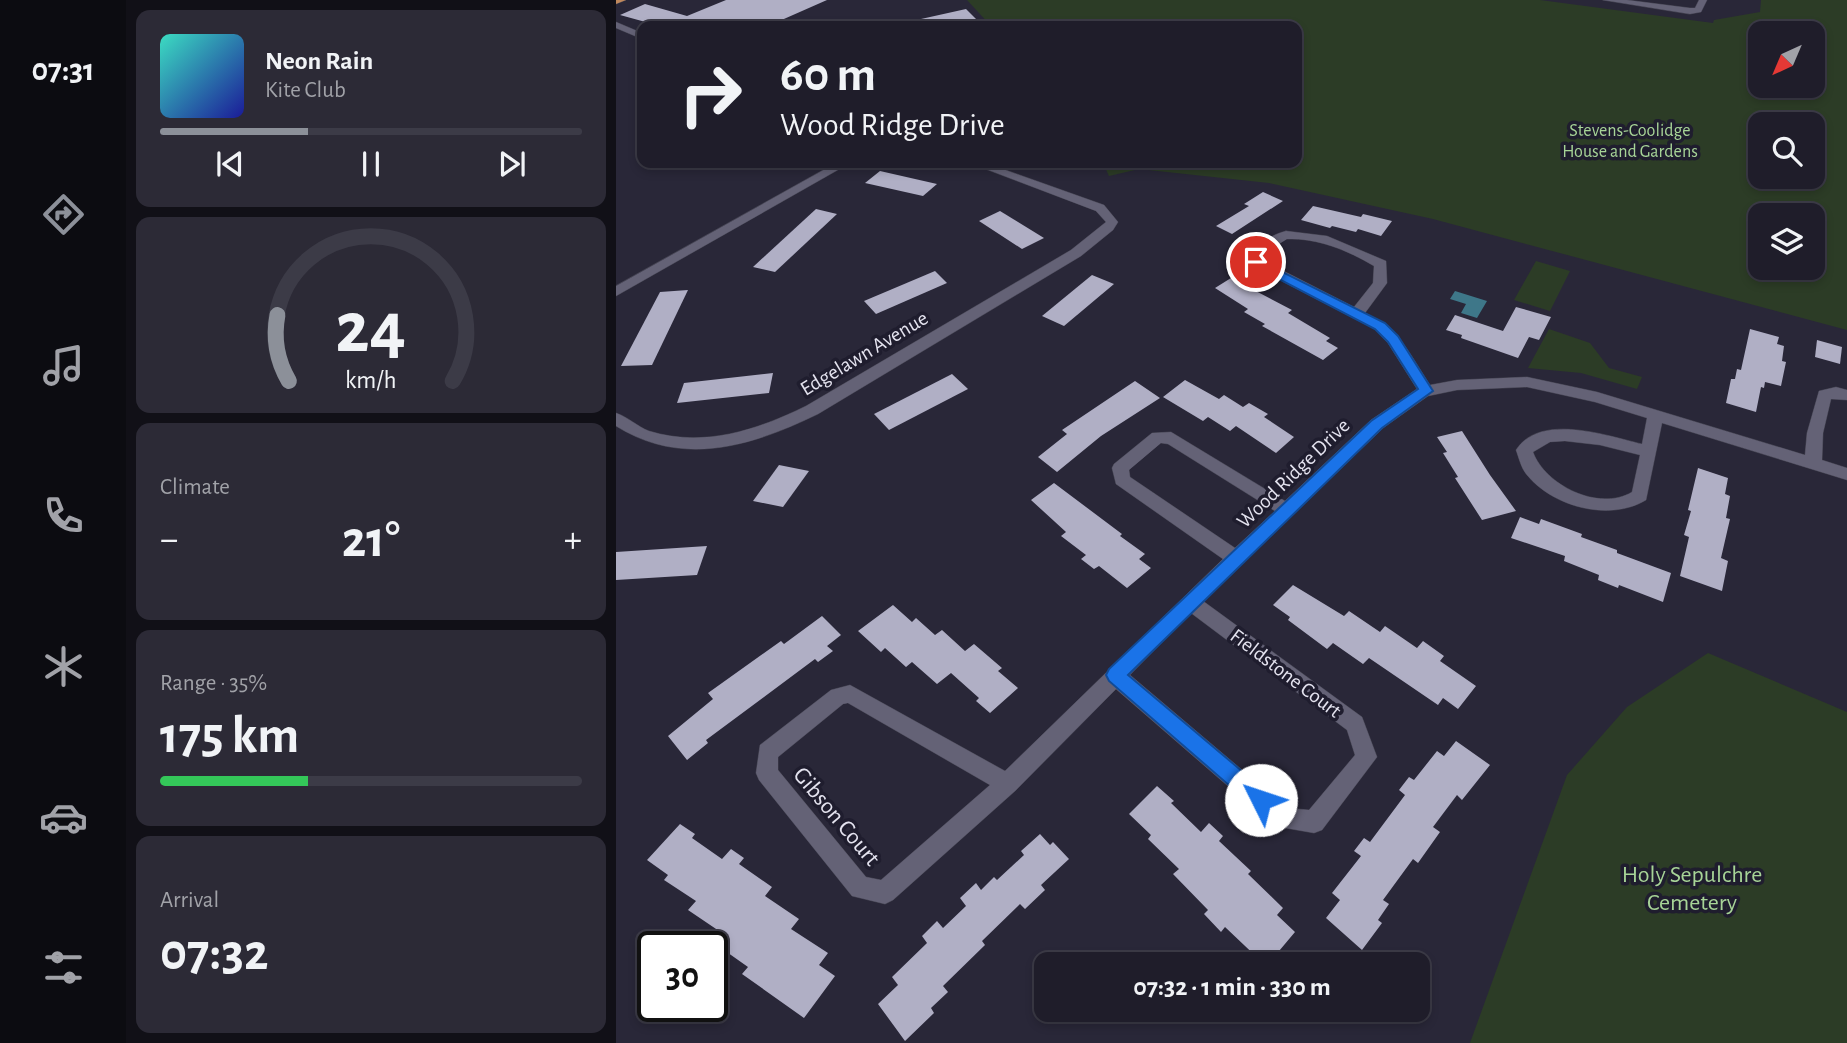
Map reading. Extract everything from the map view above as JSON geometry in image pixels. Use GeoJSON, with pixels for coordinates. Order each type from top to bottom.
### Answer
{"type":"FeatureCollection","features":[{"type":"Feature","properties":{"kind":"main road"},"geometry":{"type":"LineString","coordinates":[[616,1],[622,0]]}},
{"type":"Feature","properties":{"kind":"street"},"geometry":{"type":"LineString","coordinates":[[1607,0],[1690,11],[1698,10],[1703,0]]}},
{"type":"Feature","properties":{"kind":"street"},"geometry":{"type":"LineString","coordinates":[[616,25],[637,34]]}},
{"type":"Feature","properties":{"kind":"street"},"geometry":{"type":"LineString","coordinates":[[616,292],[835,168]]}},
{"type":"Feature","properties":{"kind":"street","name":"Edgelawn Avenue"},"geometry":{"type":"LineString","coordinates":[[616,419],[644,436],[693,444],[738,439],[785,423],[812,410],[1076,253],[1104,232],[1112,222],[1100,208],[990,168]]}},
{"type":"Feature","properties":{"kind":"street"},"geometry":{"type":"LineString","coordinates":[[1357,313],[1380,283],[1381,264],[1371,258],[1324,241],[1285,235],[1277,238],[1255,258],[1256,262],[1265,268],[1380,326],[1393,340],[1426,391]]}},
{"type":"Feature","properties":{"kind":"street","name":"Wood Ridge Drive"},"geometry":{"type":"LineString","coordinates":[[1007,784],[1190,602],[1377,424],[1426,391],[1457,385],[1527,382],[1597,397],[1847,474]]}},
{"type":"Feature","properties":{"kind":"street"},"geometry":{"type":"LineString","coordinates":[[1813,464],[1816,430],[1824,395],[1836,392],[1847,395]]}},
{"type":"Feature","properties":{"kind":"street"},"geometry":{"type":"LineString","coordinates":[[1647,451],[1563,433],[1537,438],[1524,450],[1531,469],[1553,486],[1582,500],[1619,506],[1632,503],[1640,495],[1656,415]]}},
{"type":"Feature","properties":{"kind":"street"},"geometry":{"type":"LineString","coordinates":[[1237,559],[1122,480],[1120,468],[1158,438],[1171,438],[1287,510]]}},
{"type":"Feature","properties":{"kind":"street","name":"Fieldstone Court"},"geometry":{"type":"LineString","coordinates":[[1115,675],[1282,818],[1314,822],[1366,757],[1354,724],[1190,602]]}},
{"type":"Feature","properties":{"kind":"street","name":"Gibson Court"},"geometry":{"type":"LineString","coordinates":[[850,694],[1007,784],[885,892],[860,888],[767,774],[768,752],[838,696],[850,694]]}},
{"type":"Feature","properties":{"kind":"green space","name":"Stevens-Coolidge House and Gardens"},"geometry":{"type":"Polygon","coordinates":[[[967,0],[1540,0],[1713,23],[1714,20],[1760,12],[1761,0],[1847,0],[1847,330],[1433,219],[1269,183],[1139,169],[1109,176],[1105,168],[1302,168],[1302,21],[986,21],[967,0]]]}},
{"type":"Feature","properties":{"kind":"green space"},"geometry":{"type":"Polygon","coordinates":[[[1536,261],[1570,271],[1550,311],[1514,300],[1536,261]]]}},
{"type":"Feature","properties":{"kind":"green space"},"geometry":{"type":"Polygon","coordinates":[[[1549,329],[1590,343],[1609,368],[1642,377],[1637,389],[1581,373],[1528,368],[1549,329]]]}},
{"type":"Feature","properties":{"kind":"green space","name":"Holy Sepulchre Cemetery"},"geometry":{"type":"Polygon","coordinates":[[[1708,653],[1847,712],[1847,1043],[1470,1043],[1567,775],[1627,707],[1708,653]]]}},
{"type":"Feature","properties":{"kind":"water"},"geometry":{"type":"Polygon","coordinates":[[[1455,291],[1487,301],[1477,318],[1461,313],[1466,304],[1450,299],[1455,291]]]}},
{"type":"Feature","properties":{"kind":"building"},"geometry":{"type":"Polygon","coordinates":[[[726,0],[827,0],[779,21],[642,21],[620,15],[645,4],[687,16],[726,0]]]}},
{"type":"Feature","properties":{"kind":"building"},"geometry":{"type":"Polygon","coordinates":[[[966,9],[978,21],[921,21],[966,9]]]}},
{"type":"Feature","properties":{"kind":"building"},"geometry":{"type":"Polygon","coordinates":[[[880,171],[937,184],[923,196],[865,183],[880,171]]]}},
{"type":"Feature","properties":{"kind":"building"},"geometry":{"type":"Polygon","coordinates":[[[1263,192],[1283,201],[1232,234],[1216,226],[1249,206],[1244,204],[1263,192]]]}},
{"type":"Feature","properties":{"kind":"building"},"geometry":{"type":"Polygon","coordinates":[[[1313,206],[1392,221],[1381,236],[1358,229],[1356,232],[1332,226],[1330,228],[1301,220],[1313,206]]]}},
{"type":"Feature","properties":{"kind":"building"},"geometry":{"type":"Polygon","coordinates":[[[816,209],[837,214],[775,272],[753,267],[816,209]]]}},
{"type":"Feature","properties":{"kind":"building"},"geometry":{"type":"Polygon","coordinates":[[[1000,211],[1044,238],[1022,249],[979,221],[1000,211]]]}},
{"type":"Feature","properties":{"kind":"building"},"geometry":{"type":"Polygon","coordinates":[[[935,271],[947,283],[876,314],[864,301],[935,271]]]}},
{"type":"Feature","properties":{"kind":"building"},"geometry":{"type":"Polygon","coordinates":[[[1092,275],[1114,284],[1064,326],[1042,316],[1092,275]]]}},
{"type":"Feature","properties":{"kind":"building"},"geometry":{"type":"Polygon","coordinates":[[[1231,278],[1292,310],[1288,313],[1330,338],[1326,341],[1338,348],[1323,360],[1262,326],[1265,324],[1244,312],[1248,309],[1215,288],[1231,278]]]}},
{"type":"Feature","properties":{"kind":"building"},"geometry":{"type":"Polygon","coordinates":[[[688,290],[652,365],[621,366],[660,292],[688,290]]]}},
{"type":"Feature","properties":{"kind":"building"},"geometry":{"type":"Polygon","coordinates":[[[1516,307],[1551,317],[1539,340],[1529,337],[1518,358],[1446,330],[1455,315],[1503,331],[1516,307]]]}},
{"type":"Feature","properties":{"kind":"building"},"geometry":{"type":"Polygon","coordinates":[[[1750,329],[1779,337],[1777,344],[1784,346],[1782,361],[1786,362],[1781,386],[1765,382],[1764,388],[1761,387],[1756,412],[1726,403],[1731,379],[1735,379],[1737,369],[1741,370],[1750,329]]]}},
{"type":"Feature","properties":{"kind":"building"},"geometry":{"type":"Polygon","coordinates":[[[1817,340],[1842,347],[1840,364],[1815,357],[1817,340]]]}},
{"type":"Feature","properties":{"kind":"building"},"geometry":{"type":"Polygon","coordinates":[[[773,373],[769,393],[677,403],[684,383],[773,373]]]}},
{"type":"Feature","properties":{"kind":"building"},"geometry":{"type":"Polygon","coordinates":[[[952,374],[968,389],[889,430],[874,414],[952,374]]]}},
{"type":"Feature","properties":{"kind":"building"},"geometry":{"type":"Polygon","coordinates":[[[1185,380],[1219,399],[1224,395],[1243,407],[1249,403],[1268,414],[1264,417],[1294,437],[1276,453],[1236,426],[1230,431],[1208,417],[1203,421],[1163,397],[1185,380]]]}},
{"type":"Feature","properties":{"kind":"building"},"geometry":{"type":"Polygon","coordinates":[[[1135,381],[1160,398],[1101,436],[1057,472],[1038,457],[1067,434],[1062,430],[1135,381]]]}},
{"type":"Feature","properties":{"kind":"building"},"geometry":{"type":"Polygon","coordinates":[[[1462,431],[1516,511],[1482,520],[1455,478],[1458,477],[1443,453],[1447,452],[1437,437],[1462,431]]]}},
{"type":"Feature","properties":{"kind":"building"},"geometry":{"type":"Polygon","coordinates":[[[779,465],[809,471],[783,507],[753,501],[779,465]]]}},
{"type":"Feature","properties":{"kind":"building"},"geometry":{"type":"Polygon","coordinates":[[[1698,468],[1728,478],[1725,494],[1730,496],[1726,518],[1730,519],[1721,558],[1728,561],[1722,591],[1680,576],[1689,537],[1684,535],[1691,511],[1688,510],[1698,468]]]}},
{"type":"Feature","properties":{"kind":"building"},"geometry":{"type":"Polygon","coordinates":[[[1054,483],[1145,554],[1139,559],[1151,568],[1127,588],[1099,566],[1094,569],[1081,559],[1086,555],[1061,536],[1066,532],[1031,500],[1054,483]]]}},
{"type":"Feature","properties":{"kind":"building"},"geometry":{"type":"Polygon","coordinates":[[[1520,517],[1539,524],[1541,519],[1582,534],[1581,537],[1617,550],[1617,553],[1671,573],[1663,602],[1598,580],[1599,575],[1564,561],[1565,556],[1511,538],[1520,517]]]}},
{"type":"Feature","properties":{"kind":"building"},"geometry":{"type":"Polygon","coordinates":[[[707,546],[697,575],[616,580],[616,552],[707,546]]]}},
{"type":"Feature","properties":{"kind":"building"},"geometry":{"type":"Polygon","coordinates":[[[1293,585],[1344,616],[1349,611],[1380,632],[1385,626],[1417,648],[1423,641],[1444,656],[1440,661],[1476,686],[1458,709],[1443,698],[1438,705],[1369,658],[1363,664],[1333,643],[1327,649],[1288,620],[1290,617],[1273,605],[1293,585]]]}},
{"type":"Feature","properties":{"kind":"building"},"geometry":{"type":"Polygon","coordinates":[[[893,605],[912,622],[916,618],[935,635],[942,630],[965,651],[974,644],[1002,668],[998,671],[1018,688],[990,713],[976,701],[979,698],[951,673],[937,684],[912,662],[906,667],[885,648],[881,652],[858,631],[893,605]]]}},
{"type":"Feature","properties":{"kind":"building"},"geometry":{"type":"Polygon","coordinates":[[[822,616],[841,635],[827,646],[833,651],[818,662],[815,659],[706,740],[708,743],[687,760],[668,736],[713,699],[708,693],[781,641],[784,644],[822,616]]]}},
{"type":"Feature","properties":{"kind":"building"},"geometry":{"type":"Polygon","coordinates":[[[1456,741],[1490,765],[1462,800],[1457,795],[1433,827],[1440,832],[1418,863],[1413,859],[1383,900],[1389,904],[1378,920],[1382,923],[1362,950],[1326,918],[1340,900],[1332,893],[1361,856],[1354,851],[1364,838],[1370,842],[1405,795],[1399,790],[1409,777],[1414,780],[1437,751],[1444,756],[1456,741]]]}},
{"type":"Feature","properties":{"kind":"building"},"geometry":{"type":"Polygon","coordinates":[[[1157,786],[1201,832],[1209,823],[1223,836],[1219,841],[1251,871],[1248,874],[1283,908],[1277,915],[1295,932],[1278,952],[1251,952],[1225,927],[1221,932],[1204,914],[1208,910],[1173,874],[1179,869],[1148,839],[1151,835],[1129,814],[1157,786]]]}},
{"type":"Feature","properties":{"kind":"building"},"geometry":{"type":"Polygon","coordinates":[[[680,824],[695,834],[692,838],[722,859],[731,849],[744,858],[739,864],[772,887],[765,896],[799,919],[791,929],[828,953],[819,965],[835,976],[804,1018],[742,974],[748,967],[728,953],[728,931],[719,931],[688,910],[696,901],[664,880],[668,875],[647,860],[680,824]]]}},
{"type":"Feature","properties":{"kind":"building"},"geometry":{"type":"Polygon","coordinates":[[[1040,834],[1050,845],[1053,842],[1069,859],[1041,885],[1045,890],[1025,909],[1020,904],[982,941],[985,945],[943,986],[948,992],[931,1008],[934,1013],[905,1041],[878,1004],[898,985],[892,977],[927,943],[922,936],[937,921],[943,928],[966,906],[960,898],[976,883],[981,890],[994,877],[997,880],[1024,855],[1021,851],[1040,834]]]}},
{"type":"Feature","properties":{"kind":"route"},"geometry":{"type":"LineString","coordinates":[[1256,262],[1380,326],[1393,340],[1426,391],[1377,424],[1115,675],[1261,800]]}}]}
